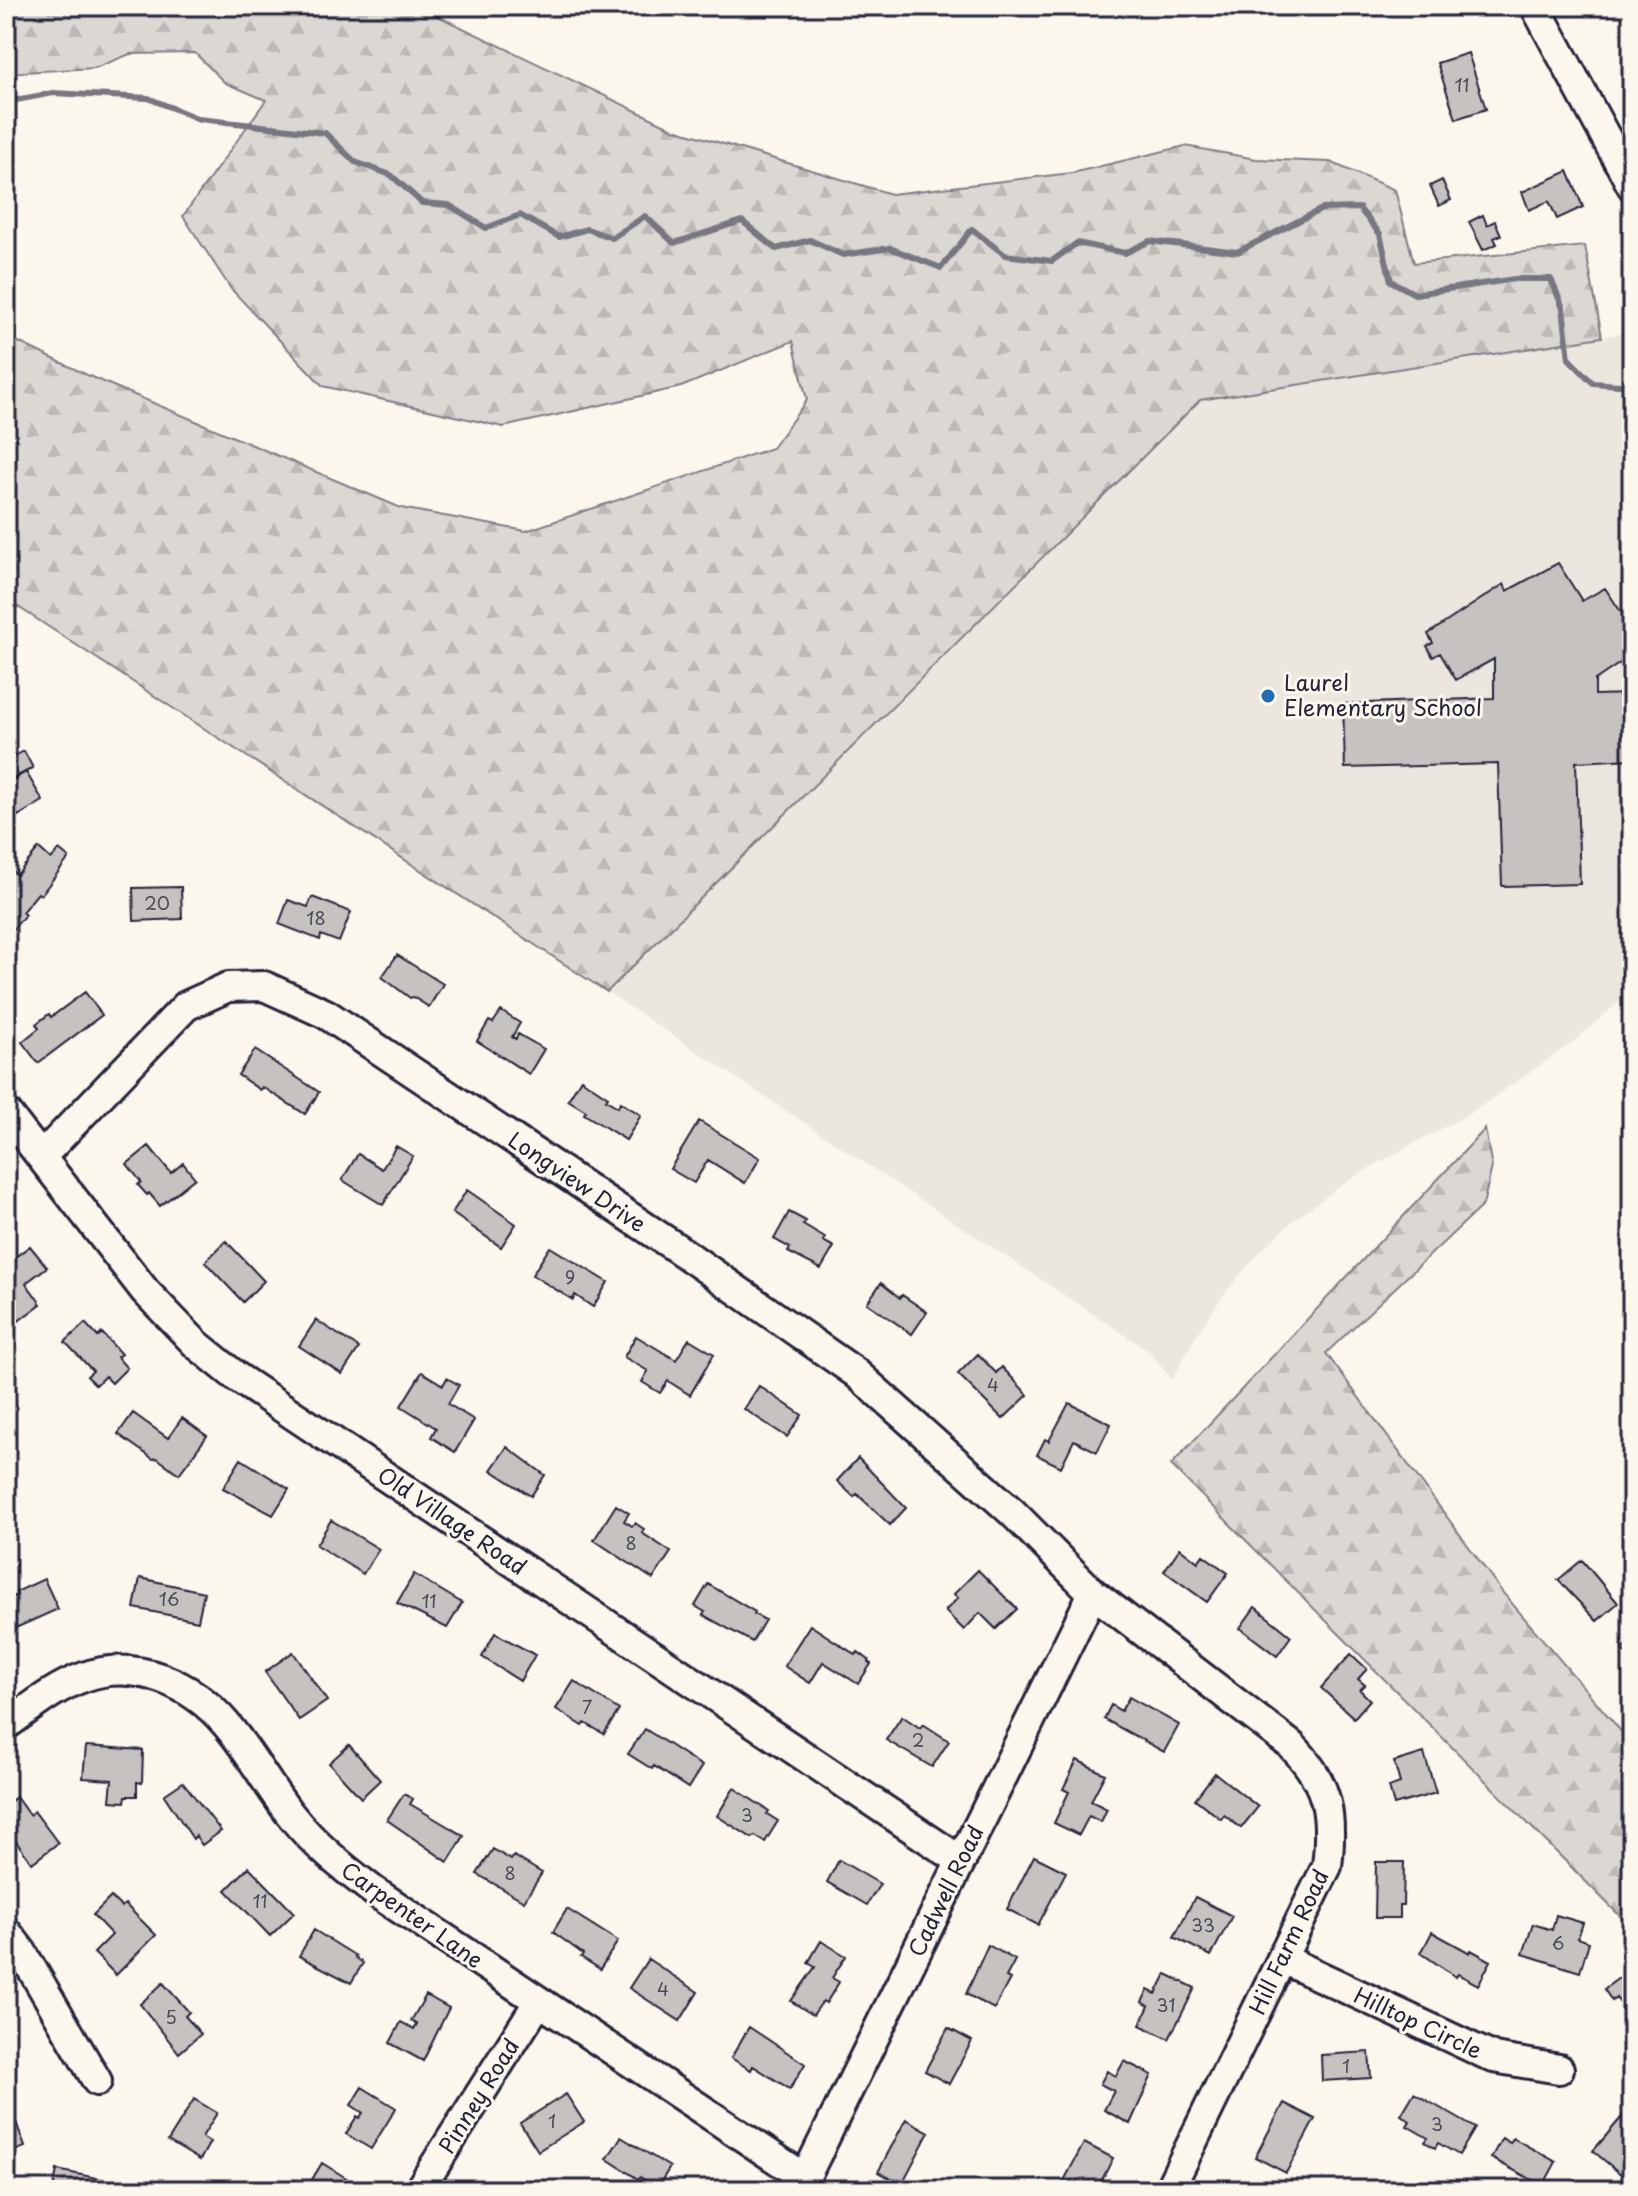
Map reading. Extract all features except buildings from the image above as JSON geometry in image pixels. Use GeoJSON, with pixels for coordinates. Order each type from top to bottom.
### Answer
{"type":"FeatureCollection","features":[{"type":"Feature","properties":{"kind":"street"},"geometry":{"type":"LineString","coordinates":[[1535,6],[1632,186]]}},
{"type":"Feature","properties":{"kind":"street","name":"Longview Drive"},"geometry":{"type":"LineString","coordinates":[[41,1157],[186,1006],[228,987],[264,986],[326,1014],[684,1253],[856,1373],[1012,1512],[1093,1593]]}},
{"type":"Feature","properties":{"kind":"street","name":"Old Village Road"},"geometry":{"type":"LineString","coordinates":[[6,1112],[145,1291],[196,1344],[238,1378],[961,1861]]}},
{"type":"Feature","properties":{"kind":"street","name":"Cadwell Road"},"geometry":{"type":"LineString","coordinates":[[802,2184],[1093,1593]]}},
{"type":"Feature","properties":{"kind":"street","name":"Hill Farm Road"},"geometry":{"type":"LineString","coordinates":[[1093,1593],[1291,1745],[1310,1764],[1326,1798],[1331,1830],[1327,1866],[1169,2190]]}},
{"type":"Feature","properties":{"kind":"street","name":"Carpenter Lane"},"geometry":{"type":"LineString","coordinates":[[6,1725],[46,1696],[84,1676],[114,1670],[161,1677],[193,1694],[225,1723],[291,1816],[335,1861],[375,1892],[539,2001],[802,2184]]}},
{"type":"Feature","properties":{"kind":"street"},"geometry":{"type":"LineString","coordinates":[[6,1931],[22,1952],[97,2081]]}},
{"type":"Feature","properties":{"kind":"street","name":"Hilltop Circle"},"geometry":{"type":"LineString","coordinates":[[1283,1959],[1494,2058],[1559,2069]]}},
{"type":"Feature","properties":{"kind":"street","name":"Pinney Road"},"geometry":{"type":"LineString","coordinates":[[419,2190],[539,2001]]}},
{"type":"Feature","properties":{"kind":"shaded area","name":"Laurel Elementary School"},"geometry":{"type":"Polygon","coordinates":[[[1632,332],[1632,991],[1572,1043],[1474,1111],[1369,1168],[1293,1221],[1257,1255],[1225,1293],[1197,1334],[1172,1380],[1149,1351],[607,992],[1200,400],[1632,332]]]}},
{"type":"Feature","properties":{"kind":"green space"},"geometry":{"type":"Polygon","coordinates":[[[6,6],[308,6],[331,11],[335,6],[417,6],[674,129],[891,194],[1072,173],[1185,146],[1256,159],[1330,162],[1395,190],[1414,263],[1585,246],[1602,337],[1200,400],[607,992],[6,599],[6,336],[87,375],[401,508],[526,531],[772,448],[807,400],[793,341],[681,387],[503,427],[323,386],[231,289],[183,216],[266,100],[225,83],[195,53],[130,54],[95,68],[6,73],[6,6]]]}},
{"type":"Feature","properties":{"kind":"green space"},"geometry":{"type":"Polygon","coordinates":[[[1485,1129],[1492,1167],[1483,1205],[1326,1353],[1503,1593],[1632,1744],[1632,1928],[1171,1465],[1485,1129]]]}},
{"type":"Feature","properties":{"kind":"waterway"},"geometry":{"type":"LineString","coordinates":[[6,102],[53,93],[148,98],[199,119],[325,133],[355,162],[391,175],[422,203],[449,205],[486,228],[520,215],[559,237],[587,229],[612,238],[645,216],[674,243],[742,221],[776,249],[810,240],[843,255],[890,248],[941,268],[972,229],[1005,255],[1052,261],[1077,243],[1125,253],[1150,241],[1237,252],[1322,209],[1359,208],[1380,234],[1391,281],[1415,294],[1515,279],[1551,279],[1563,308],[1569,359],[1593,383],[1632,386]]}},
{"type":"Feature","properties":{"kind":"place","name":"Laurel Elementary School"},"geometry":{"type":"Point","coordinates":[1268,696]}}]}
